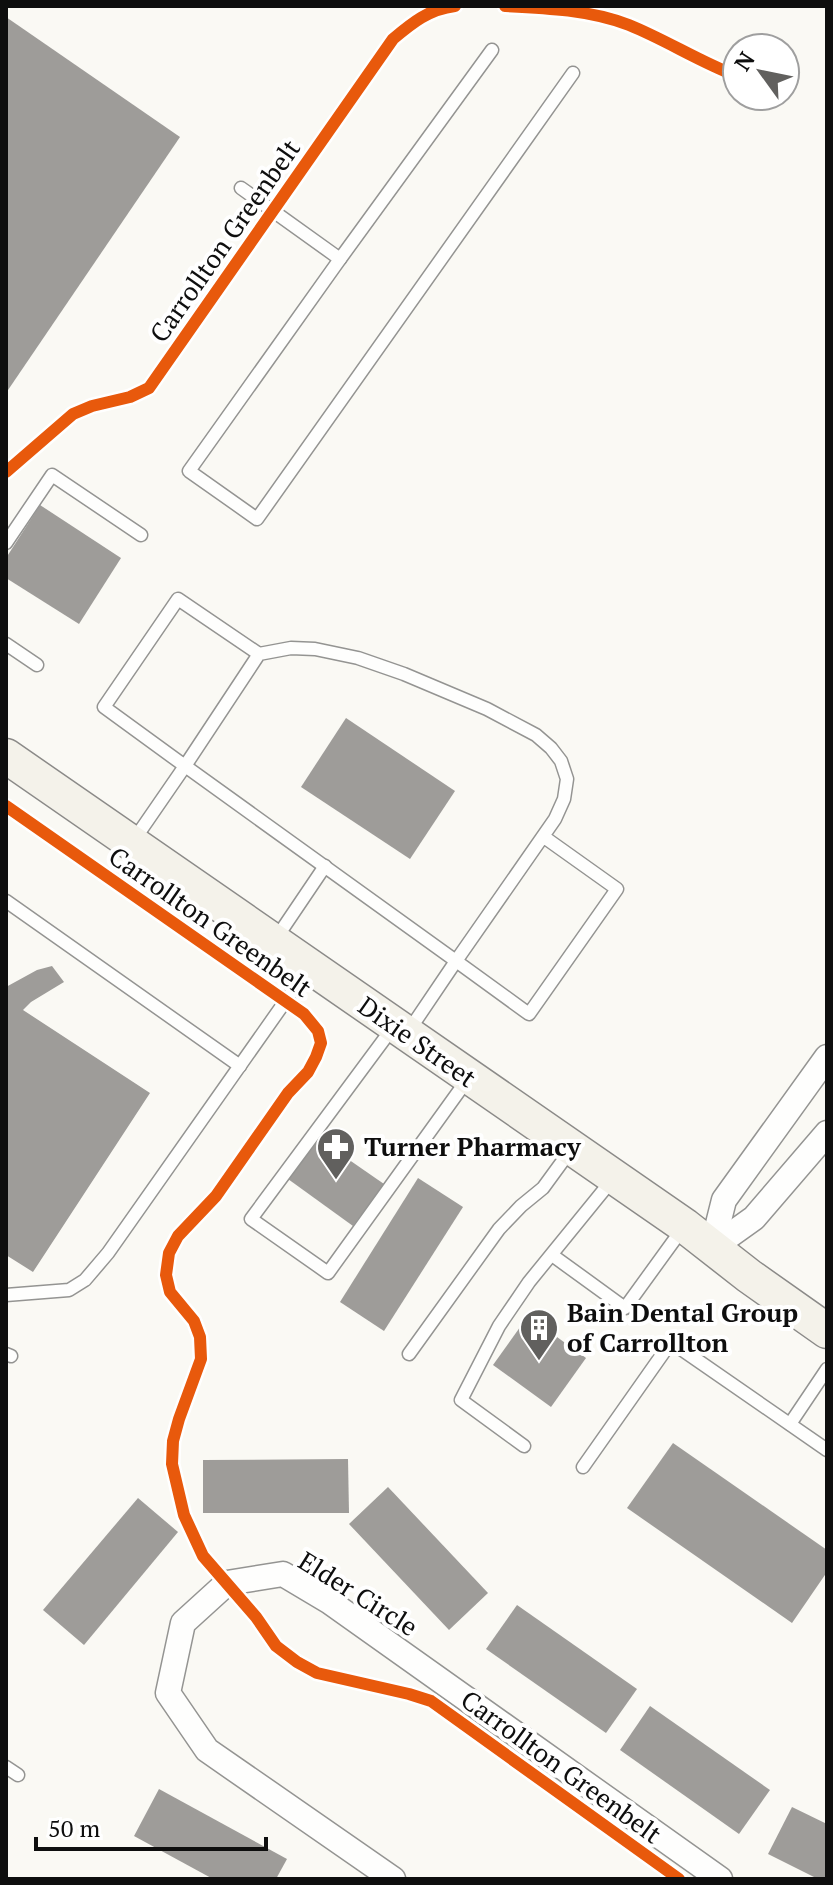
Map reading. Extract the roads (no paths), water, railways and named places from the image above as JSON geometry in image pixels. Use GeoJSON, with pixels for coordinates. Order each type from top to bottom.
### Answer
{"type":"FeatureCollection","features":[{"type":"Feature","properties":{"kind":"street","name":"Dixie Street"},"geometry":{"type":"LineString","coordinates":[[6,756],[685,1226],[827,1331]]}},
{"type":"Feature","properties":{"kind":"street"},"geometry":{"type":"LineString","coordinates":[[712,1248],[724,1200],[827,1057]]}},
{"type":"Feature","properties":{"kind":"street"},"geometry":{"type":"LineString","coordinates":[[712,1248],[754,1218],[827,1133]]}},
{"type":"Feature","properties":{"kind":"street","name":"Elder Circle"},"geometry":{"type":"LineString","coordinates":[[393,1879],[207,1750],[168,1693],[183,1623],[227,1583],[283,1574],[330,1602],[720,1879]]}},
{"type":"Feature","properties":{"kind":"lane"},"geometry":{"type":"LineString","coordinates":[[492,50],[189,471],[257,519],[573,73]]}},
{"type":"Feature","properties":{"kind":"lane"},"geometry":{"type":"LineString","coordinates":[[241,188],[340,259]]}},
{"type":"Feature","properties":{"kind":"lane"},"geometry":{"type":"LineString","coordinates":[[6,543],[52,475],[141,535]]}},
{"type":"Feature","properties":{"kind":"lane"},"geometry":{"type":"LineString","coordinates":[[468,1077],[328,1273],[251,1219],[456,961],[544,837],[564,799],[567,779],[561,761],[551,748],[536,735],[487,709],[358,658],[315,649],[291,648],[259,654],[178,599],[104,707],[325,866],[456,961],[529,1014],[617,889],[544,837]]}},
{"type":"Feature","properties":{"kind":"lane"},"geometry":{"type":"LineString","coordinates":[[6,644],[37,665]]}},
{"type":"Feature","properties":{"kind":"lane"},"geometry":{"type":"LineString","coordinates":[[131,844],[259,654]]}},
{"type":"Feature","properties":{"kind":"lane"},"geometry":{"type":"LineString","coordinates":[[273,942],[325,866]]}},
{"type":"Feature","properties":{"kind":"lane"},"geometry":{"type":"LineString","coordinates":[[6,901],[240,1066]]}},
{"type":"Feature","properties":{"kind":"lane"},"geometry":{"type":"LineString","coordinates":[[6,1295],[69,1290],[85,1280],[108,1253],[309,967]]}},
{"type":"Feature","properties":{"kind":"lane"},"geometry":{"type":"LineString","coordinates":[[409,1354],[499,1229],[543,1188],[572,1149]]}},
{"type":"Feature","properties":{"kind":"lane"},"geometry":{"type":"LineString","coordinates":[[524,1446],[461,1400],[499,1326],[529,1282],[614,1178]]}},
{"type":"Feature","properties":{"kind":"lane"},"geometry":{"type":"LineString","coordinates":[[552,1255],[625,1308],[685,1226]]}},
{"type":"Feature","properties":{"kind":"lane"},"geometry":{"type":"LineString","coordinates":[[583,1467],[671,1342],[827,1450]]}},
{"type":"Feature","properties":{"kind":"lane"},"geometry":{"type":"LineString","coordinates":[[790,1424],[827,1369]]}},
{"type":"Feature","properties":{"kind":"lane"},"geometry":{"type":"LineString","coordinates":[[6,1767],[18,1775]]}},
{"type":"Feature","properties":{"kind":"place","name":"Turner Pharmacy"},"geometry":{"type":"Point","coordinates":[336,1181]}},
{"type":"Feature","properties":{"kind":"place","name":"Bain Dental Group of Carrollton"},"geometry":{"type":"Point","coordinates":[539,1362]}}]}
